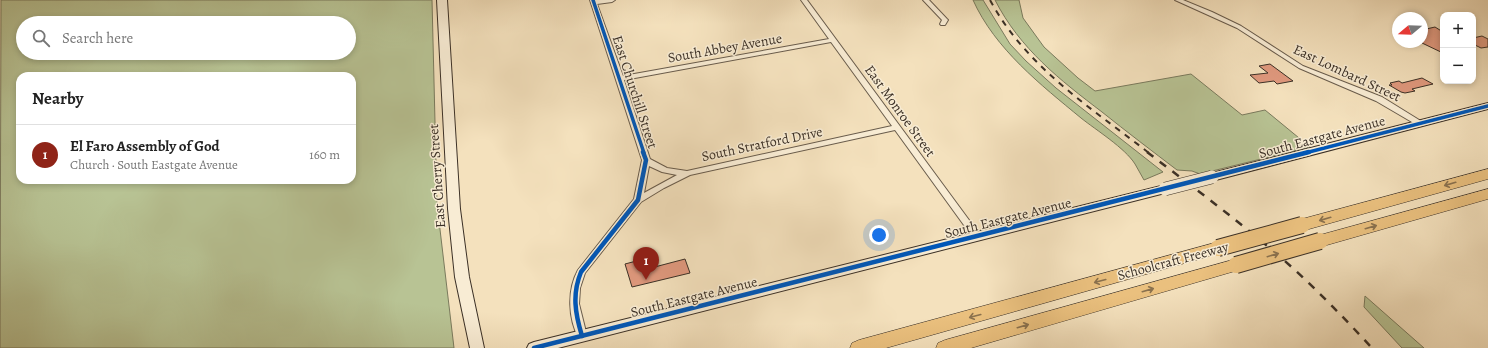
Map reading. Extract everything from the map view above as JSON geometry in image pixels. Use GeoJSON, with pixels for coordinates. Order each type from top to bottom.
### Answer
{"type":"FeatureCollection","features":[{"type":"Feature","properties":{"kind":"highway","name":"Schoolcraft Freeway"},"geometry":{"type":"LineString","coordinates":[[859,348],[1488,174]]}},
{"type":"Feature","properties":{"kind":"highway","name":"Schoolcraft Freeway"},"geometry":{"type":"LineString","coordinates":[[945,348],[1488,194]]}},
{"type":"Feature","properties":{"kind":"street","name":"East Cherry Street"},"geometry":{"type":"LineString","coordinates":[[442,0],[457,244],[477,348]]}},
{"type":"Feature","properties":{"kind":"street"},"geometry":{"type":"LineString","coordinates":[[593,1],[612,0]]}},
{"type":"Feature","properties":{"kind":"street","name":"East Monroe Street"},"geometry":{"type":"LineString","coordinates":[[804,0],[977,237]]}},
{"type":"Feature","properties":{"kind":"street"},"geometry":{"type":"LineString","coordinates":[[926,0],[945,20],[943,24]]}},
{"type":"Feature","properties":{"kind":"street","name":"East Lombard Street"},"geometry":{"type":"LineString","coordinates":[[1178,0],[1239,27],[1301,67],[1379,99],[1420,123]]}},
{"type":"Feature","properties":{"kind":"street","name":"East Churchill Street"},"geometry":{"type":"LineString","coordinates":[[582,336],[575,312],[575,283],[580,272],[638,200],[646,160],[593,1]]}},
{"type":"Feature","properties":{"kind":"street","name":"South Abbey Avenue"},"geometry":{"type":"LineString","coordinates":[[620,79],[833,40]]}},
{"type":"Feature","properties":{"kind":"street","name":"South Eastgate Avenue"},"geometry":{"type":"LineString","coordinates":[[534,348],[977,237],[1488,106]]}},
{"type":"Feature","properties":{"kind":"street","name":"South Stratford Drive"},"geometry":{"type":"LineString","coordinates":[[638,200],[661,186],[688,173],[896,128]]}},
{"type":"Feature","properties":{"kind":"street"},"geometry":{"type":"LineString","coordinates":[[646,160],[655,167],[663,170],[675,173],[688,173]]}},
{"type":"Feature","properties":{"kind":"green space"},"geometry":{"type":"Polygon","coordinates":[[[1,0],[432,0],[437,204],[454,348],[0,348],[1,0]]]}},
{"type":"Feature","properties":{"kind":"green space"},"geometry":{"type":"Polygon","coordinates":[[[973,0],[983,0],[1010,44],[1026,61],[1056,88],[1163,172],[1144,180],[1135,164],[1124,152],[1081,118],[1020,65],[1006,50],[982,18],[973,0]]]}},
{"type":"Feature","properties":{"kind":"green space"},"geometry":{"type":"Polygon","coordinates":[[[995,0],[1019,0],[1023,18],[1044,47],[1078,78],[1095,91],[1191,74],[1242,115],[1265,110],[1310,147],[1200,174],[1192,171],[1177,170],[1071,88],[1042,62],[1016,34],[995,0]]]}},
{"type":"Feature","properties":{"kind":"green space"},"geometry":{"type":"Polygon","coordinates":[[[1365,296],[1424,348],[1402,348],[1364,307],[1365,296]]]}},
{"type":"Feature","properties":{"kind":"building"},"geometry":{"type":"Polygon","coordinates":[[[1435,27],[1440,30],[1440,52],[1428,46],[1428,29],[1435,27]]]}},
{"type":"Feature","properties":{"kind":"building"},"geometry":{"type":"Polygon","coordinates":[[[1482,36],[1488,39],[1488,47],[1481,48],[1476,46],[1476,37],[1482,36]]]}},
{"type":"Feature","properties":{"kind":"building"},"geometry":{"type":"Polygon","coordinates":[[[1270,64],[1293,81],[1277,84],[1274,81],[1259,83],[1250,75],[1268,73],[1259,66],[1270,64]]]}},
{"type":"Feature","properties":{"kind":"building"},"geometry":{"type":"Polygon","coordinates":[[[1422,78],[1433,84],[1412,89],[1415,91],[1405,93],[1389,85],[1392,85],[1390,83],[1399,81],[1402,83],[1422,78]]]}},
{"type":"Feature","properties":{"kind":"building"},"geometry":{"type":"Polygon","coordinates":[[[644,259],[647,269],[685,259],[690,273],[632,287],[625,264],[644,259]]]}},
{"type":"Feature","properties":{"kind":"railway"},"geometry":{"type":"LineString","coordinates":[[990,0],[1005,24],[1022,46],[1041,66],[1082,102],[1149,153]]}},
{"type":"Feature","properties":{"kind":"railway"},"geometry":{"type":"LineString","coordinates":[[1147,152],[1277,254],[1315,289],[1372,348]]}},
{"type":"Feature","properties":{"kind":"cycle path"},"geometry":{"type":"LineString","coordinates":[[582,336],[577,319],[575,304],[578,280],[581,272],[638,200],[646,160],[593,0]]}},
{"type":"Feature","properties":{"kind":"cycle path"},"geometry":{"type":"LineString","coordinates":[[534,348],[977,237],[1488,106]]}},
{"type":"Feature","properties":{"kind":"place","name":"El Faro Assembly of God"},"geometry":{"type":"Point","coordinates":[646,280]}}]}
